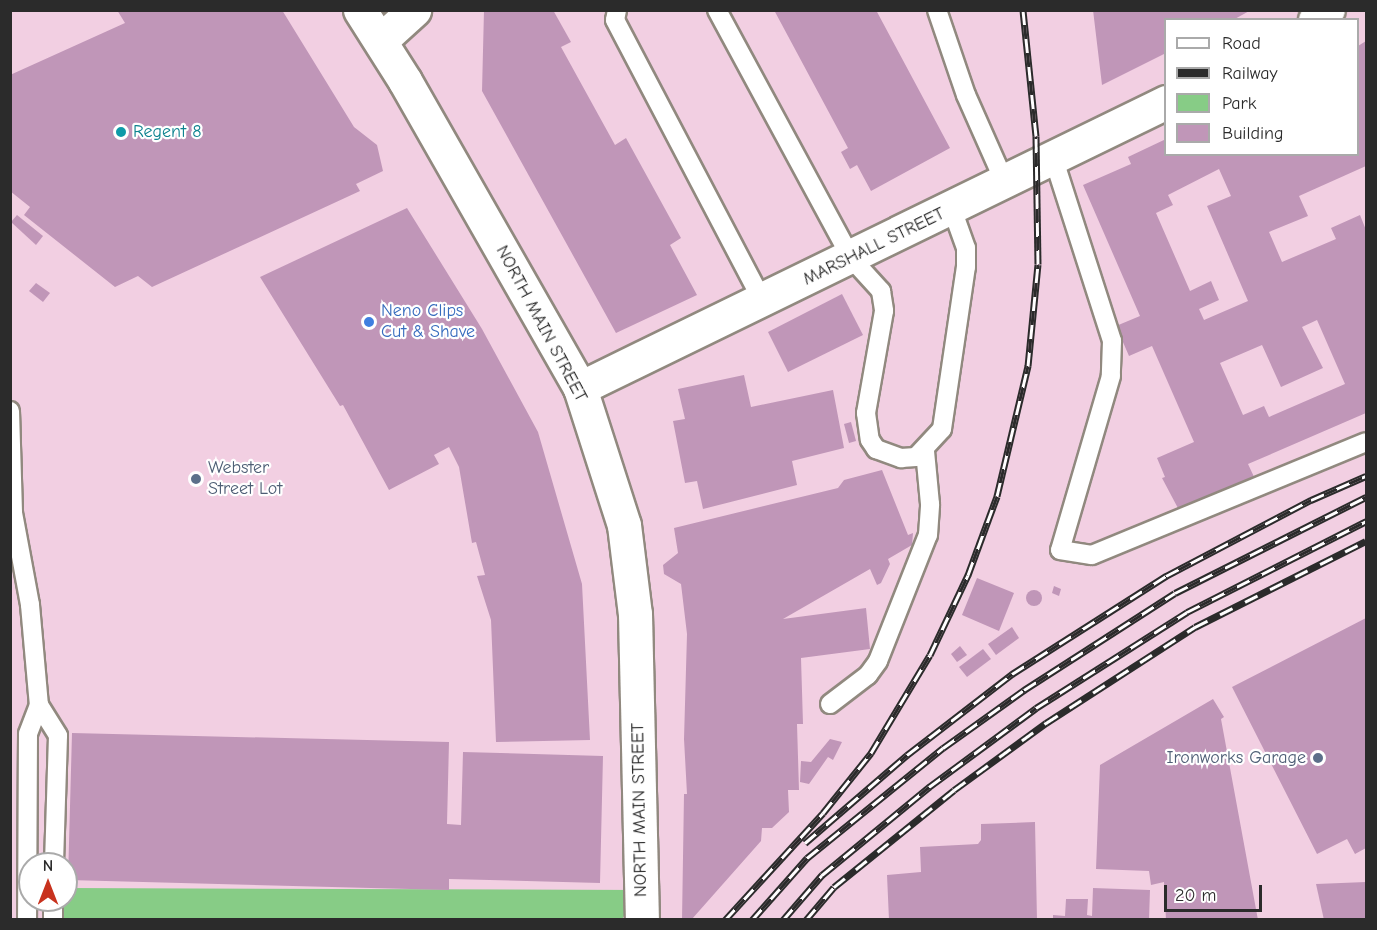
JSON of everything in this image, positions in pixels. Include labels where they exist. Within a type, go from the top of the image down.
[{"type":"main road","name":"NORTH MAIN STREET","points":[[360,10],[381,40],[580,388],[624,525],[635,614],[642,920]]},
{"type":"main road","points":[[381,40],[414,10]]},
{"type":"main road","name":"MARSHALL STREET","points":[[580,388],[1054,160],[1164,103]]},
{"type":"lane","points":[[618,10],[615,20],[762,300]]},
{"type":"lane","points":[[717,10],[851,258],[884,298],[866,413],[870,440],[876,449],[901,458],[916,457],[942,429],[966,267],[966,248],[952,209]]},
{"type":"lane","points":[[937,10],[966,94],[1005,183]]},
{"type":"lane","points":[[1054,160],[1112,341],[1111,376],[1060,550],[1092,555],[1366,442]]},
{"type":"lane","points":[[10,411],[13,513],[30,605],[39,705],[28,734],[27,920]]},
{"type":"lane","points":[[830,704],[868,675],[878,661],[928,535],[930,504],[924,451]]},
{"type":"lane","points":[[39,705],[58,736],[54,852]]},
{"type":"shaded area","points":[[11,11],[1366,11],[1366,919],[11,919]]},
{"type":"green space","points":[[78,888],[642,890],[622,919],[57,919],[57,912],[78,912]]},
{"type":"building","points":[[117,10],[282,10],[354,127],[377,145],[383,171],[356,184],[360,191],[152,287],[138,276],[115,287],[24,215],[30,207],[10,191],[10,75],[125,23]]},
{"type":"building","points":[[484,10],[553,10],[571,42],[561,47],[615,145],[626,138],[681,238],[670,245],[697,295],[616,333],[482,91]]},
{"type":"building","points":[[774,10],[876,10],[950,148],[871,191],[857,165],[850,169],[841,152],[848,148]]},
{"type":"building","points":[[1093,10],[1251,10],[1237,18],[1164,18],[1164,54],[1102,85]]},
{"type":"building","points":[[1366,41],[1366,166],[1299,196],[1308,216],[1269,232],[1282,262],[1336,239],[1331,228],[1360,215],[1366,230],[1366,413],[1248,464],[1255,479],[1180,512],[1162,478],[1165,477],[1157,458],[1194,442],[1152,346],[1129,356],[1116,326],[1140,316],[1083,185],[1131,164],[1128,157],[1164,140],[1164,156],[1359,156],[1359,45]],"holes":[[[1219,169],[1231,196],[1207,206],[1248,301],[1204,320],[1199,309],[1219,300],[1211,281],[1190,291],[1156,213],[1173,205],[1168,195]],[[1317,320],[1345,384],[1269,417],[1264,406],[1243,415],[1220,363],[1262,345],[1281,387],[1323,368],[1302,327]]]},
{"type":"building","points":[[407,208],[482,329],[538,432],[582,584],[590,740],[496,742],[491,620],[477,576],[485,575],[476,542],[472,543],[459,467],[449,447],[434,455],[439,464],[389,490],[343,405],[340,406],[260,277]]},
{"type":"building","points":[[17,215],[43,236],[36,245],[11,222]]},
{"type":"building","points":[[36,283],[50,293],[43,302],[29,291]]},
{"type":"building","points":[[842,294],[863,335],[788,372],[768,332]]},
{"type":"building","points":[[744,375],[751,407],[833,390],[844,448],[792,461],[797,485],[703,509],[697,481],[685,483],[673,421],[685,419],[678,389]]},
{"type":"building","points":[[851,422],[856,441],[849,443],[844,424]]},
{"type":"building","points":[[882,470],[908,535],[913,533],[912,545],[888,559],[890,564],[881,583],[877,585],[870,569],[783,619],[866,608],[870,649],[801,658],[803,724],[797,724],[799,790],[788,790],[789,812],[772,828],[762,828],[761,841],[692,919],[682,920],[684,794],[687,794],[684,739],[687,634],[681,584],[664,574],[663,565],[678,553],[674,528],[838,488],[844,480]]},
{"type":"building","points":[[977,578],[1014,593],[999,631],[962,615]]},
{"type":"building","points":[[1054,586],[1061,589],[1059,596],[1052,593]]},
{"type":"building","points":[[1034,590],[1040,592],[1042,598],[1040,604],[1034,606],[1028,604],[1026,598],[1028,592]]},
{"type":"building","name":"Ironworks Garage","points":[[1366,618],[1366,848],[1355,854],[1347,839],[1317,854],[1232,687]]},
{"type":"building","points":[[1012,627],[1019,638],[996,655],[988,644]]},
{"type":"building","points":[[960,646],[967,655],[957,662],[951,654]]},
{"type":"building","points":[[983,649],[991,659],[967,677],[959,667]]},
{"type":"building","points":[[1213,699],[1224,717],[1221,719],[1258,920],[1166,920],[1164,882],[1151,885],[1149,871],[1096,869],[1100,765]]},
{"type":"building","points":[[72,733],[449,742],[447,824],[461,825],[463,752],[603,756],[600,883],[449,879],[449,890],[78,880],[78,852],[69,852]]},
{"type":"building","points":[[830,739],[842,742],[833,760],[828,757],[809,784],[800,782],[801,761],[811,762]]},
{"type":"building","points":[[1035,822],[1037,920],[889,920],[887,875],[921,872],[920,847],[978,844],[981,840],[981,824]]},
{"type":"building","points":[[1366,882],[1366,920],[1324,920],[1316,884]]},
{"type":"building","points":[[1093,888],[1150,890],[1149,920],[1053,920],[1053,915],[1065,916],[1066,899],[1088,899],[1087,915],[1092,916]]},
{"type":"railway","points":[[725,920],[823,813],[871,753],[930,655],[968,575],[997,496],[1028,366],[1038,264],[1036,136],[1023,10]]},
{"type":"railway","points":[[805,843],[907,755],[1012,674],[1166,576],[1311,500],[1366,476]]},
{"type":"railway","points":[[752,920],[807,858],[943,748],[1024,690],[1175,593],[1366,497]]},
{"type":"railway","points":[[783,920],[822,875],[929,787],[1036,708],[1187,612],[1366,521]]},
{"type":"railway","points":[[806,920],[834,887],[954,790],[1046,723],[1195,627],[1366,541]]},
{"type":"place","name":"Regent 8","points":[[121,132]]},
{"type":"place","name":"Neno Clips Cut & Shave","points":[[369,322]]},
{"type":"place","name":"Webster Street Lot","points":[[196,479]]},
{"type":"place","name":"Ironworks Garage","points":[[1318,758]]}]
